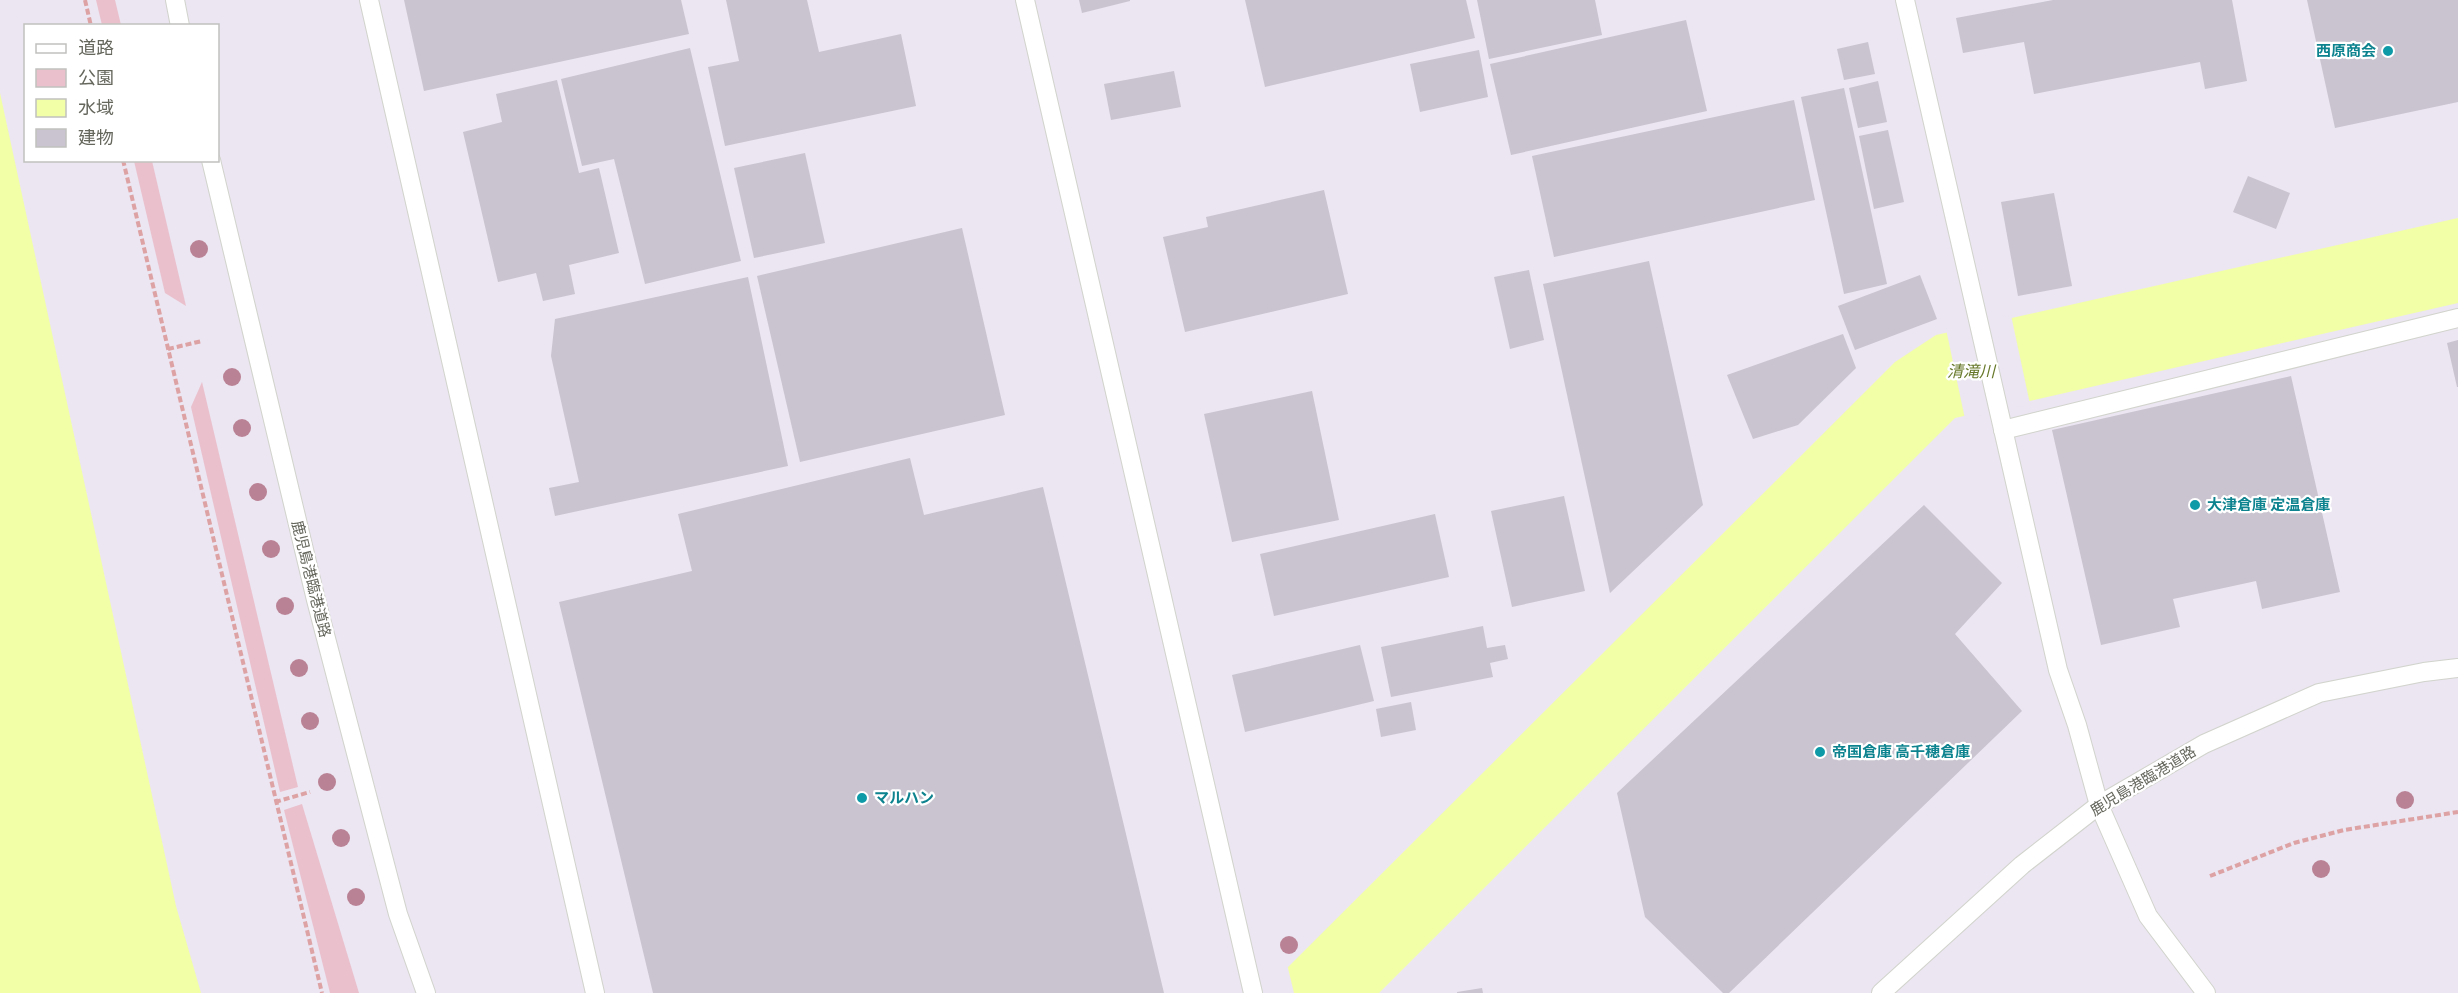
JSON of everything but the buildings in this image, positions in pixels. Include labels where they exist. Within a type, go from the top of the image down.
[{"type":"street","points":[[175,0],[180,24]]},
{"type":"street","points":[[369,0],[596,993]]},
{"type":"street","points":[[1025,0],[1251,985]]},
{"type":"street","points":[[1905,0],[2058,670],[2077,725],[2099,805],[2148,916],[2206,993]]},
{"type":"street","name":"鹿児島港臨港道路","points":[[211,162],[316,600],[398,914],[426,993]]},
{"type":"street","points":[[2003,429],[2458,318]]},
{"type":"street","name":"鹿児島港臨港道路","points":[[1881,993],[2022,865],[2099,805],[2204,744],[2319,693],[2424,672],[2458,668]]},
{"type":"path","points":[[86,0],[92,24]]},
{"type":"path","points":[[123,162],[321,993]]},
{"type":"path","points":[[167,350],[202,341]]},
{"type":"path","points":[[275,802],[310,792]]},
{"type":"path","points":[[2210,876],[2304,840],[2344,830],[2458,812]]},
{"type":"green space","points":[[96,0],[115,0],[121,24],[102,24]]},
{"type":"green space","points":[[134,162],[152,162],[186,306],[165,293]]},
{"type":"green space","points":[[202,382],[298,787],[280,792],[191,407]]},
{"type":"green space","points":[[302,804],[359,993],[330,993],[284,810]]},
{"type":"water","points":[[0,93],[176,906],[201,993],[0,993]]},
{"type":"water","name":"清滝川","points":[[2458,218],[2458,303],[1955,418],[1379,993],[1262,993],[1895,362],[1936,335]]},
{"type":"pier","points":[[2011,315],[2030,404],[1965,419],[1946,329]]},
{"type":"pier","points":[[1287,964],[1294,993],[1259,993],[1260,991]]},
{"type":"place","name":"西原商会","points":[[2388,51]]},
{"type":"place","name":"大津倉庫 定温倉庫","points":[[2195,505]]},
{"type":"place","name":"帝国倉庫 高千穂倉庫","points":[[1820,752]]},
{"type":"place","name":"マルハン","points":[[862,798]]}]
